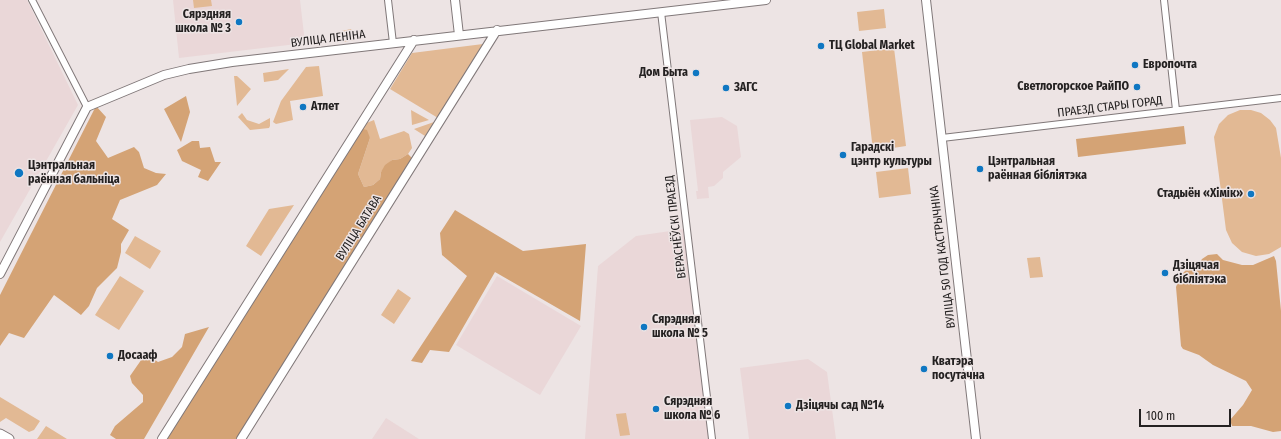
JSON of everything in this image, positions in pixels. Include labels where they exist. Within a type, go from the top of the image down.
[{"type":"main road","points":[[0,434],[9,439]]},
{"type":"street","points":[[0,274],[87,107],[32,0]]},
{"type":"street","points":[[388,0],[393,43]]},
{"type":"street","points":[[455,0],[459,35]]},
{"type":"street","name":"ВУЛІЦА ЛЕНІНА","points":[[87,107],[164,75],[189,69],[497,30],[766,0]]},
{"type":"street","name":"ВУЛІЦА 50 ГОД КАСТРЫЧНІКА","points":[[926,0],[976,439]]},
{"type":"street","points":[[1164,0],[1176,110]]},
{"type":"street","name":"ВЕРАСНЁЎСКІ ПРАЕЗД","points":[[661,12],[712,439]]},
{"type":"street","name":"ВУЛІЦА БАТАВА","points":[[241,439],[497,30]]},
{"type":"street","points":[[162,439],[414,40]]},
{"type":"street","name":"ПРАЕЗД СТАРЫ ГОРАД","points":[[942,138],[1281,98]]},
{"type":"shaded area","name":"Цэнтральная раённая бальніца","points":[[0,0],[27,0],[78,105],[0,242]]},
{"type":"shaded area","name":"Сярэдняя школа № 3","points":[[173,0],[300,0],[305,43],[179,58]]},
{"type":"shaded area","points":[[193,0],[211,0],[212,6],[194,8]]},
{"type":"shaded area","points":[[884,9],[886,28],[859,31],[857,12]]},
{"type":"shaded area","points":[[351,29],[355,40],[343,42],[342,31]]},
{"type":"shaded area","points":[[483,44],[438,118],[390,89],[412,53]]},
{"type":"shaded area","points":[[894,48],[906,146],[873,151],[862,52]]},
{"type":"shaded area","points":[[319,66],[323,96],[290,101],[293,120],[276,124],[273,122],[281,101],[306,67]]},
{"type":"shaded area","points":[[289,69],[278,80],[264,82],[263,73]]},
{"type":"shaded area","points":[[234,76],[237,76],[251,89],[237,106]]},
{"type":"shaded area","points":[[186,96],[190,112],[181,142],[164,109]]},
{"type":"shaded area","points":[[96,106],[106,117],[96,141],[108,158],[134,147],[139,152],[144,168],[156,173],[166,174],[157,185],[120,200],[112,219],[129,230],[121,244],[121,252],[117,268],[97,288],[89,306],[81,315],[54,295],[24,338],[9,333],[0,346],[0,295]]},
{"type":"shaded area","points":[[411,110],[429,120],[412,125]]},
{"type":"shaded area","name":"Стадыён «Хімік»","points":[[1240,110],[1251,110],[1261,113],[1270,120],[1276,128],[1281,158],[1281,247],[1269,254],[1256,256],[1242,252],[1232,243],[1226,230],[1214,137],[1219,124],[1228,115]]},
{"type":"shaded area","points":[[242,113],[247,120],[259,124],[270,118],[269,128],[250,130],[238,117]]},
{"type":"shaded area","points":[[722,117],[737,126],[741,157],[723,172],[723,178],[714,186],[708,187],[709,198],[697,199],[696,191],[698,191],[690,120]]},
{"type":"shaded area","points":[[374,120],[380,139],[404,131],[409,134],[412,148],[408,154],[400,159],[392,160],[381,172],[380,179],[373,185],[364,187],[358,174],[370,138],[359,130],[364,124]]},
{"type":"shaded area","points":[[434,122],[425,136],[414,129]]},
{"type":"shaded area","points":[[1184,126],[1186,144],[1078,157],[1076,139]]},
{"type":"shaded area","points":[[359,130],[367,130],[370,138],[358,174],[364,187],[373,185],[380,179],[381,172],[385,165],[392,160],[400,159],[408,154],[413,159],[236,439],[165,439]]},
{"type":"shaded area","points":[[192,141],[199,141],[200,148],[210,147],[215,162],[221,162],[208,181],[198,177],[201,170],[182,161],[177,150]]},
{"type":"shaded area","points":[[908,168],[911,194],[879,198],[876,172]]},
{"type":"shaded area","points":[[294,205],[261,256],[246,246],[269,209]]},
{"type":"shaded area","points":[[455,210],[523,251],[586,244],[580,321],[495,272],[449,352],[430,350],[422,363],[411,361],[467,276],[442,255],[440,233]]},
{"type":"shaded area","name":"Сярэдняя школа № 5","points":[[684,229],[709,439],[585,439],[598,266],[636,236]]},
{"type":"shaded area","points":[[135,236],[161,251],[150,269],[125,253]]},
{"type":"shaded area","points":[[1217,254],[1223,260],[1242,265],[1253,265],[1274,256],[1276,261],[1281,311],[1281,431],[1273,432],[1251,426],[1232,426],[1230,420],[1243,405],[1252,390],[1246,381],[1213,365],[1199,355],[1183,349],[1181,346],[1176,287],[1180,276],[1186,270],[1196,268],[1202,259],[1208,255]]},
{"type":"shaded area","points":[[1040,257],[1043,277],[1030,278],[1027,258]]},
{"type":"shaded area","points":[[120,276],[144,291],[119,330],[95,315]]},
{"type":"shaded area","points":[[497,276],[581,326],[540,395],[456,345]]},
{"type":"shaded area","points":[[398,289],[411,298],[394,324],[381,315]]},
{"type":"shaded area","points":[[209,327],[144,439],[116,439],[110,435],[115,426],[143,402],[143,395],[132,383],[130,376],[146,353],[158,362],[172,357],[182,347],[185,334]]},
{"type":"shaded area","name":"Дзіцячы сад №14","points":[[808,359],[827,372],[836,439],[749,439],[740,368]]},
{"type":"shaded area","points":[[0,397],[40,421],[34,430],[29,432],[6,418],[0,422]]},
{"type":"shaded area","points":[[626,413],[630,435],[620,436],[616,414]]},
{"type":"shaded area","points":[[386,418],[419,439],[372,439]]},
{"type":"shaded area","points":[[46,426],[67,439],[37,439]]},
{"type":"place","name":"Сярэдняя школа № 3","points":[[239,22]]},
{"type":"place","name":"ТЦ Global Market","points":[[821,46]]},
{"type":"place","name":"Европочта","points":[[1135,65]]},
{"type":"place","name":"Дом Быта","points":[[696,73]]},
{"type":"place","name":"Светлогорское РайПО","points":[[1137,87]]},
{"type":"place","name":"ЗАГС","points":[[726,88]]},
{"type":"place","name":"Атлет","points":[[303,107]]},
{"type":"place","name":"Гарадскі цэнтр культуры","points":[[843,155]]},
{"type":"place","name":"Цэнтральная раённая бібліятэка","points":[[980,169]]},
{"type":"place","name":"Цэнтральная раённая бальніца","points":[[19,173]]},
{"type":"place","name":"Стадыён «Хімік»","points":[[1251,194]]},
{"type":"place","name":"Дзіцячая бібліятэка","points":[[1165,273]]},
{"type":"place","name":"Сярэдняя школа № 5","points":[[644,327]]},
{"type":"place","name":"Досааф","points":[[110,356]]},
{"type":"place","name":"Кватэра посутачна","points":[[924,369]]},
{"type":"place","name":"Дзіцячы сад №14","points":[[788,406]]},
{"type":"place","name":"Сярэдняя школа № 6","points":[[656,409]]}]
